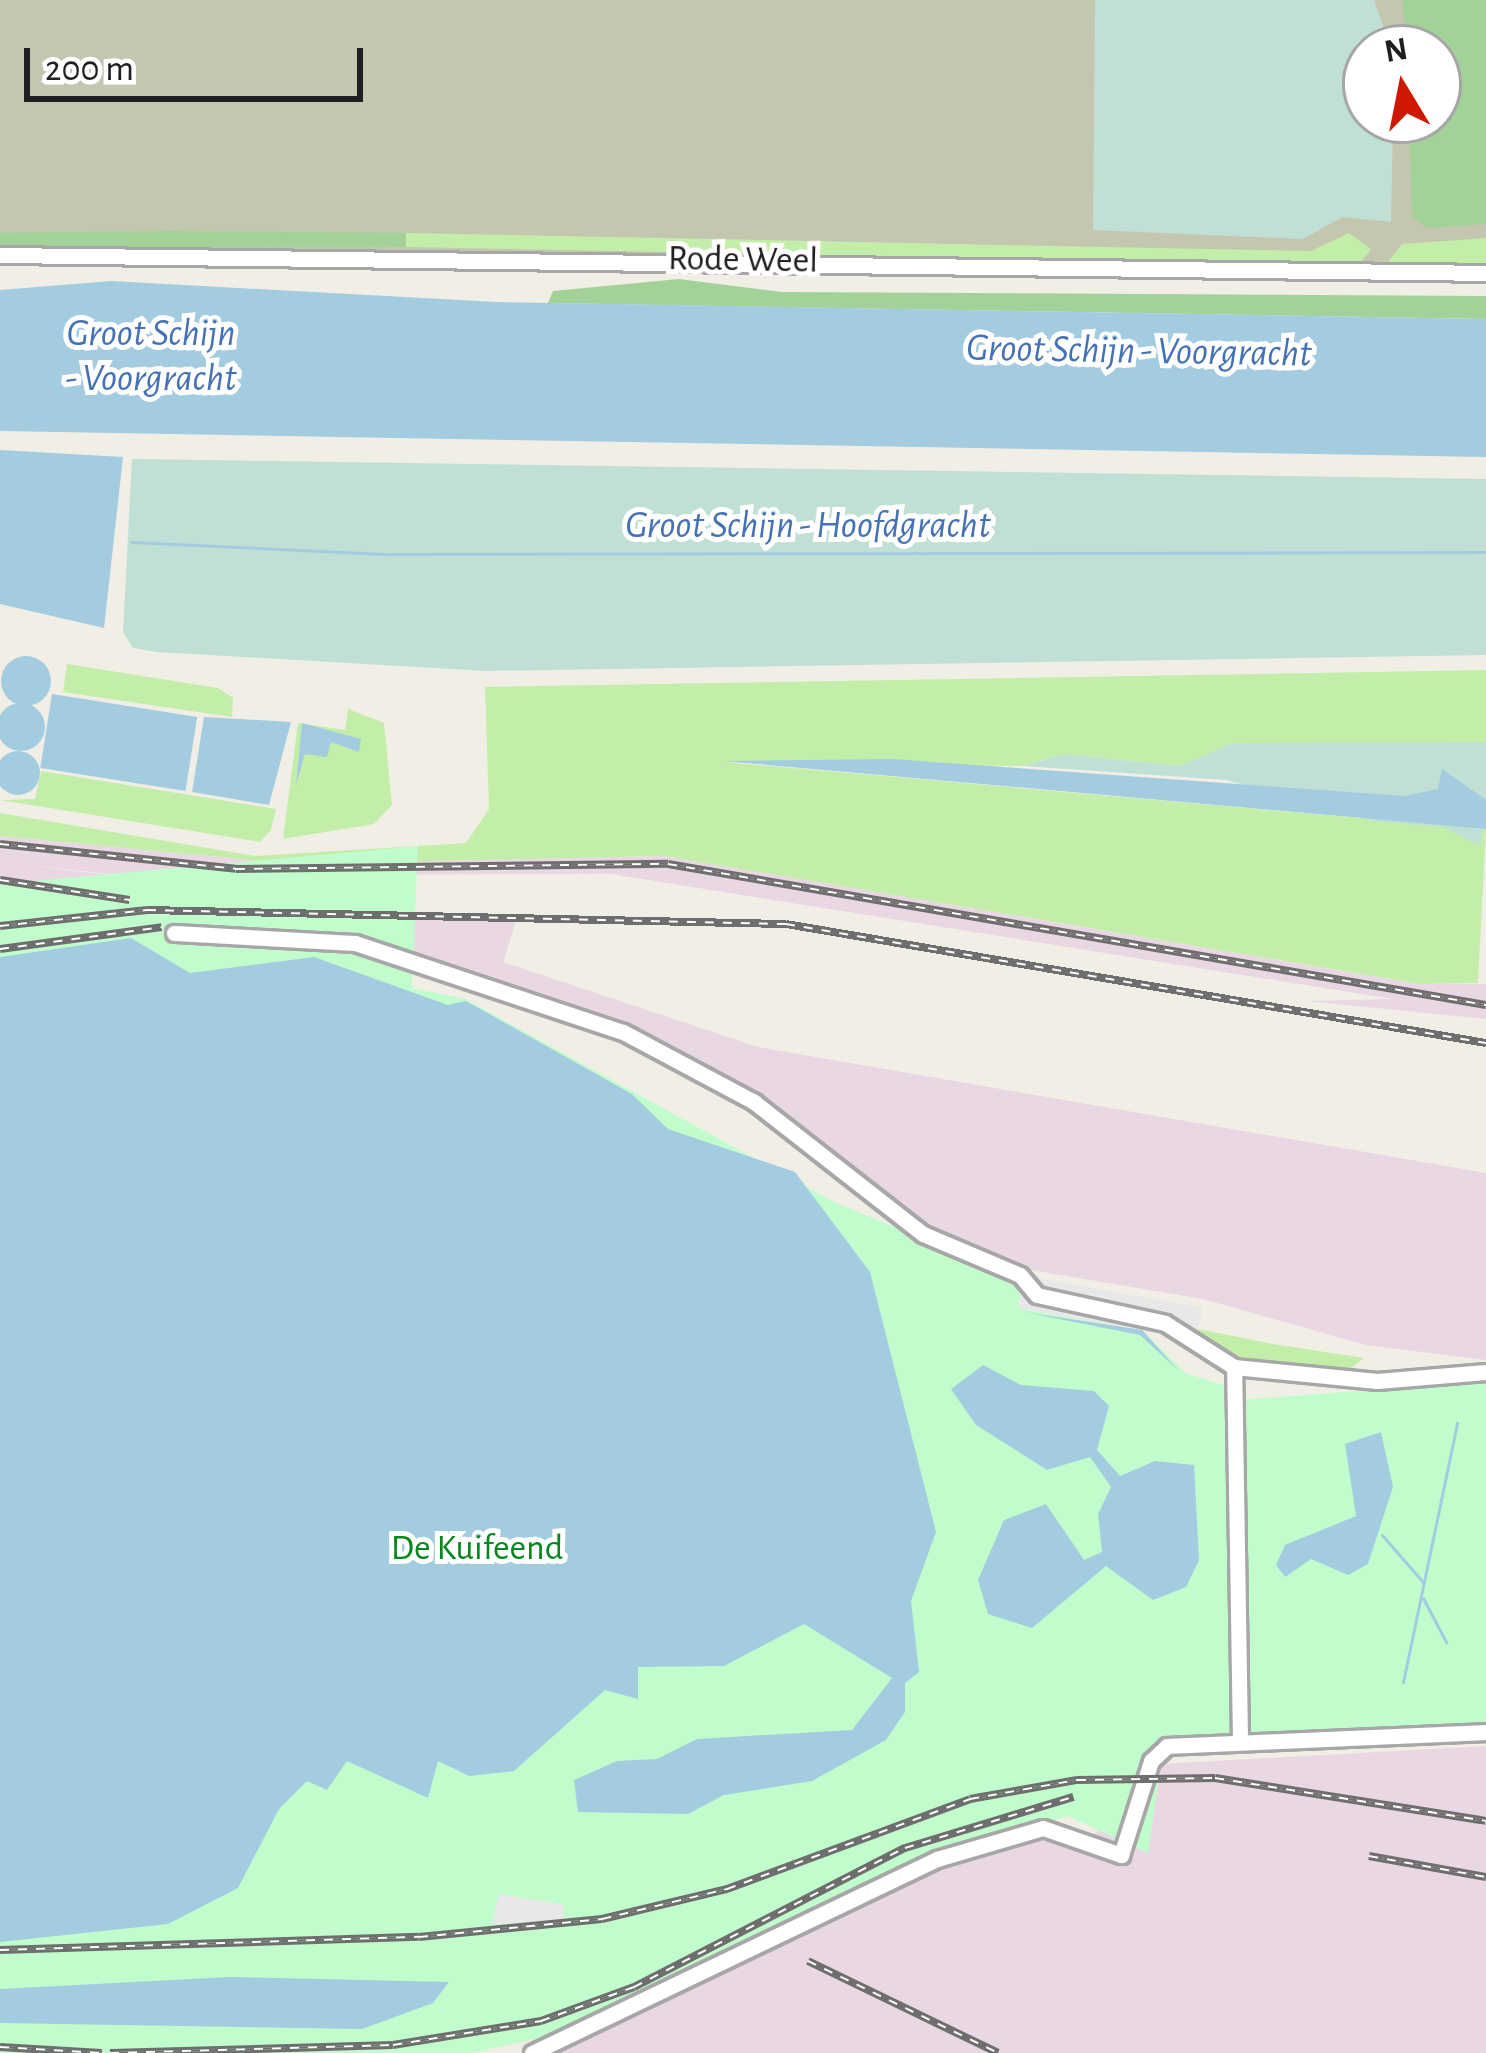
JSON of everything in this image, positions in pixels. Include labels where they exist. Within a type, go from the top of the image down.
[{"type":"street","name":"Rode Weel","points":[[0,255],[1486,273]]},
{"type":"street","points":[[174,933],[354,943],[623,1032],[754,1102],[923,1234],[1020,1275],[1037,1295],[1165,1322],[1234,1367],[1377,1381],[1486,1372]]},
{"type":"street","points":[[1234,1367],[1240,1740]]},
{"type":"street","points":[[532,2053],[938,1859],[1043,1828],[1120,1856],[1151,1761],[1167,1746],[1486,1732]]},
{"type":"shaded area","points":[[0,0],[1486,0],[1486,265],[0,248]]},
{"type":"shaded area","points":[[1095,0],[1374,0],[1382,24],[1342,24],[1342,144],[1393,144],[1391,222],[1342,217],[1303,239],[1093,230]]},
{"type":"shaded area","name":"Groot Schijn - Hoofdgracht","points":[[132,459],[1486,479],[1486,655],[486,671],[157,652],[133,648],[123,632]]},
{"type":"shaded area","points":[[1486,742],[1486,800],[1451,798],[1486,809],[1480,846],[1444,827],[1373,821],[1226,780],[1024,766],[1063,754],[1180,766],[1233,743]]},
{"type":"shaded area","points":[[0,836],[293,864],[664,856],[1419,984],[1486,984],[1486,1019],[1307,1001],[1393,999],[611,874],[116,875],[4,862],[410,913],[517,918],[503,962],[758,1047],[1486,1173],[1486,1360],[1366,1345],[1203,1299],[1025,1269],[934,1236],[744,1089],[600,1018],[377,946],[0,886]]},
{"type":"shaded area","points":[[1024,1276],[1202,1307],[1197,1340],[1018,1308]]},
{"type":"shaded area","points":[[1486,1746],[1486,2053],[559,2053],[555,2035],[946,1851],[1053,1819],[1093,1836],[1161,1764]]},
{"type":"shaded area","points":[[499,1894],[563,1904],[564,1919],[492,1925]]},
{"type":"green space","points":[[1402,0],[1486,0],[1486,224],[1428,228],[1412,217],[1410,144],[1462,144],[1462,24],[1404,24]]},
{"type":"green space","points":[[0,233],[406,233],[406,247],[0,248]]},
{"type":"green space","points":[[406,233],[1311,251],[1349,233],[1371,249],[1361,262],[1092,260],[406,247]]},
{"type":"green space","points":[[1486,238],[1486,265],[1387,263],[1402,244]]},
{"type":"green space","points":[[679,279],[782,292],[1486,296],[1486,319],[548,303],[553,291]]},
{"type":"green space","points":[[67,664],[218,688],[233,698],[232,717],[63,692]]},
{"type":"green space","points":[[1486,670],[1486,742],[1454,747],[1233,743],[1180,766],[1063,754],[1024,766],[724,762],[1486,829],[1478,983],[1420,984],[664,856],[293,864],[0,836],[0,813],[255,856],[466,843],[489,809],[485,687]]},
{"type":"green space","points":[[348,709],[384,723],[392,805],[374,824],[283,839],[298,723],[345,730]]},
{"type":"green space","points":[[41,771],[276,809],[271,830],[260,842],[0,800],[35,799]]},
{"type":"green space","name":"De Kuifeend","points":[[418,846],[412,988],[465,999],[836,1203],[1004,1272],[1023,1283],[1018,1308],[1142,1330],[1185,1373],[1240,1390],[1241,1400],[1486,1381],[1486,1725],[1165,1738],[1148,1853],[1068,1816],[946,1851],[555,2035],[471,2053],[0,2053],[0,884]]},
{"type":"green space","points":[[1198,1329],[1364,1358],[1343,1375],[1240,1357],[1196,1338]]},
{"type":"water","name":"Groot Schijn - Voorgracht","points":[[111,281],[497,302],[1486,319],[1486,457],[0,431],[0,290]]},
{"type":"water","points":[[0,450],[123,457],[104,628],[0,604]]},
{"type":"water","points":[[26,656],[44,663],[51,681],[44,699],[26,706],[8,699],[1,681],[8,663]]},
{"type":"water","points":[[52,694],[197,717],[185,791],[40,768]]},
{"type":"water","points":[[21,703],[38,710],[45,727],[38,744],[21,751],[4,744],[-3,727],[4,710]]},
{"type":"water","points":[[204,717],[291,722],[269,805],[192,792]]},
{"type":"water","points":[[302,723],[361,739],[359,752],[331,742],[327,757],[305,754],[296,785]]},
{"type":"water","points":[[18,751],[34,757],[40,773],[34,789],[18,795],[2,789],[-4,773],[2,757]]},
{"type":"water","points":[[892,759],[1404,796],[1438,789],[1442,769],[1486,800],[1486,829],[724,761]]},
{"type":"water","points":[[131,938],[190,973],[314,957],[448,1005],[466,1001],[632,1094],[668,1129],[795,1172],[870,1272],[936,1532],[911,1601],[919,1672],[905,1683],[905,1712],[886,1740],[812,1781],[724,1795],[688,1814],[578,1812],[574,1780],[617,1761],[657,1759],[697,1739],[852,1730],[892,1678],[804,1624],[724,1666],[638,1667],[638,1699],[605,1690],[514,1771],[469,1776],[438,1761],[428,1798],[347,1761],[327,1790],[307,1781],[279,1809],[238,1888],[168,1924],[0,1942],[0,957]]},
{"type":"water","points":[[1024,1312],[1142,1330],[1179,1371],[1140,1335]]},
{"type":"water","points":[[983,1365],[1021,1385],[1094,1391],[1109,1406],[1097,1450],[1120,1476],[1155,1461],[1194,1465],[1199,1560],[1186,1587],[1153,1600],[1106,1566],[1032,1628],[988,1614],[978,1580],[1004,1520],[1046,1504],[1084,1560],[1102,1552],[1098,1514],[1111,1487],[1090,1457],[1047,1470],[976,1425],[951,1389]]},
{"type":"water","points":[[1381,1432],[1393,1487],[1368,1564],[1348,1575],[1311,1559],[1285,1577],[1276,1565],[1285,1545],[1356,1516],[1345,1444]]},
{"type":"water","points":[[229,1977],[449,1982],[433,2003],[362,2029],[0,2023],[0,1989]]},
{"type":"waterway","name":"Groot Schijn - Hoofdgracht","points":[[131,542],[389,554],[1486,552]]},
{"type":"waterway","points":[[1403,1682],[1457,1423]]},
{"type":"waterway","points":[[1382,1535],[1423,1582]]},
{"type":"waterway","points":[[1423,1598],[1446,1642]]},
{"type":"railway","points":[[0,844],[236,869],[668,864],[1486,1005]]},
{"type":"railway","points":[[0,880],[129,900]]},
{"type":"railway","points":[[0,926],[147,910],[786,924],[1486,1043]]},
{"type":"railway","points":[[0,949],[162,927]]},
{"type":"railway","points":[[0,1950],[419,1937],[602,1919],[727,1889],[970,1799],[1077,1780],[1215,1778],[1486,1821]]},
{"type":"railway","points":[[110,2053],[393,2045],[541,2021],[634,1987],[905,1848],[1073,1797]]},
{"type":"railway","points":[[1369,1856],[1486,1877]]},
{"type":"railway","points":[[808,1961],[998,2053]]},
{"type":"railway","points":[[0,2047],[102,2053]]}]
